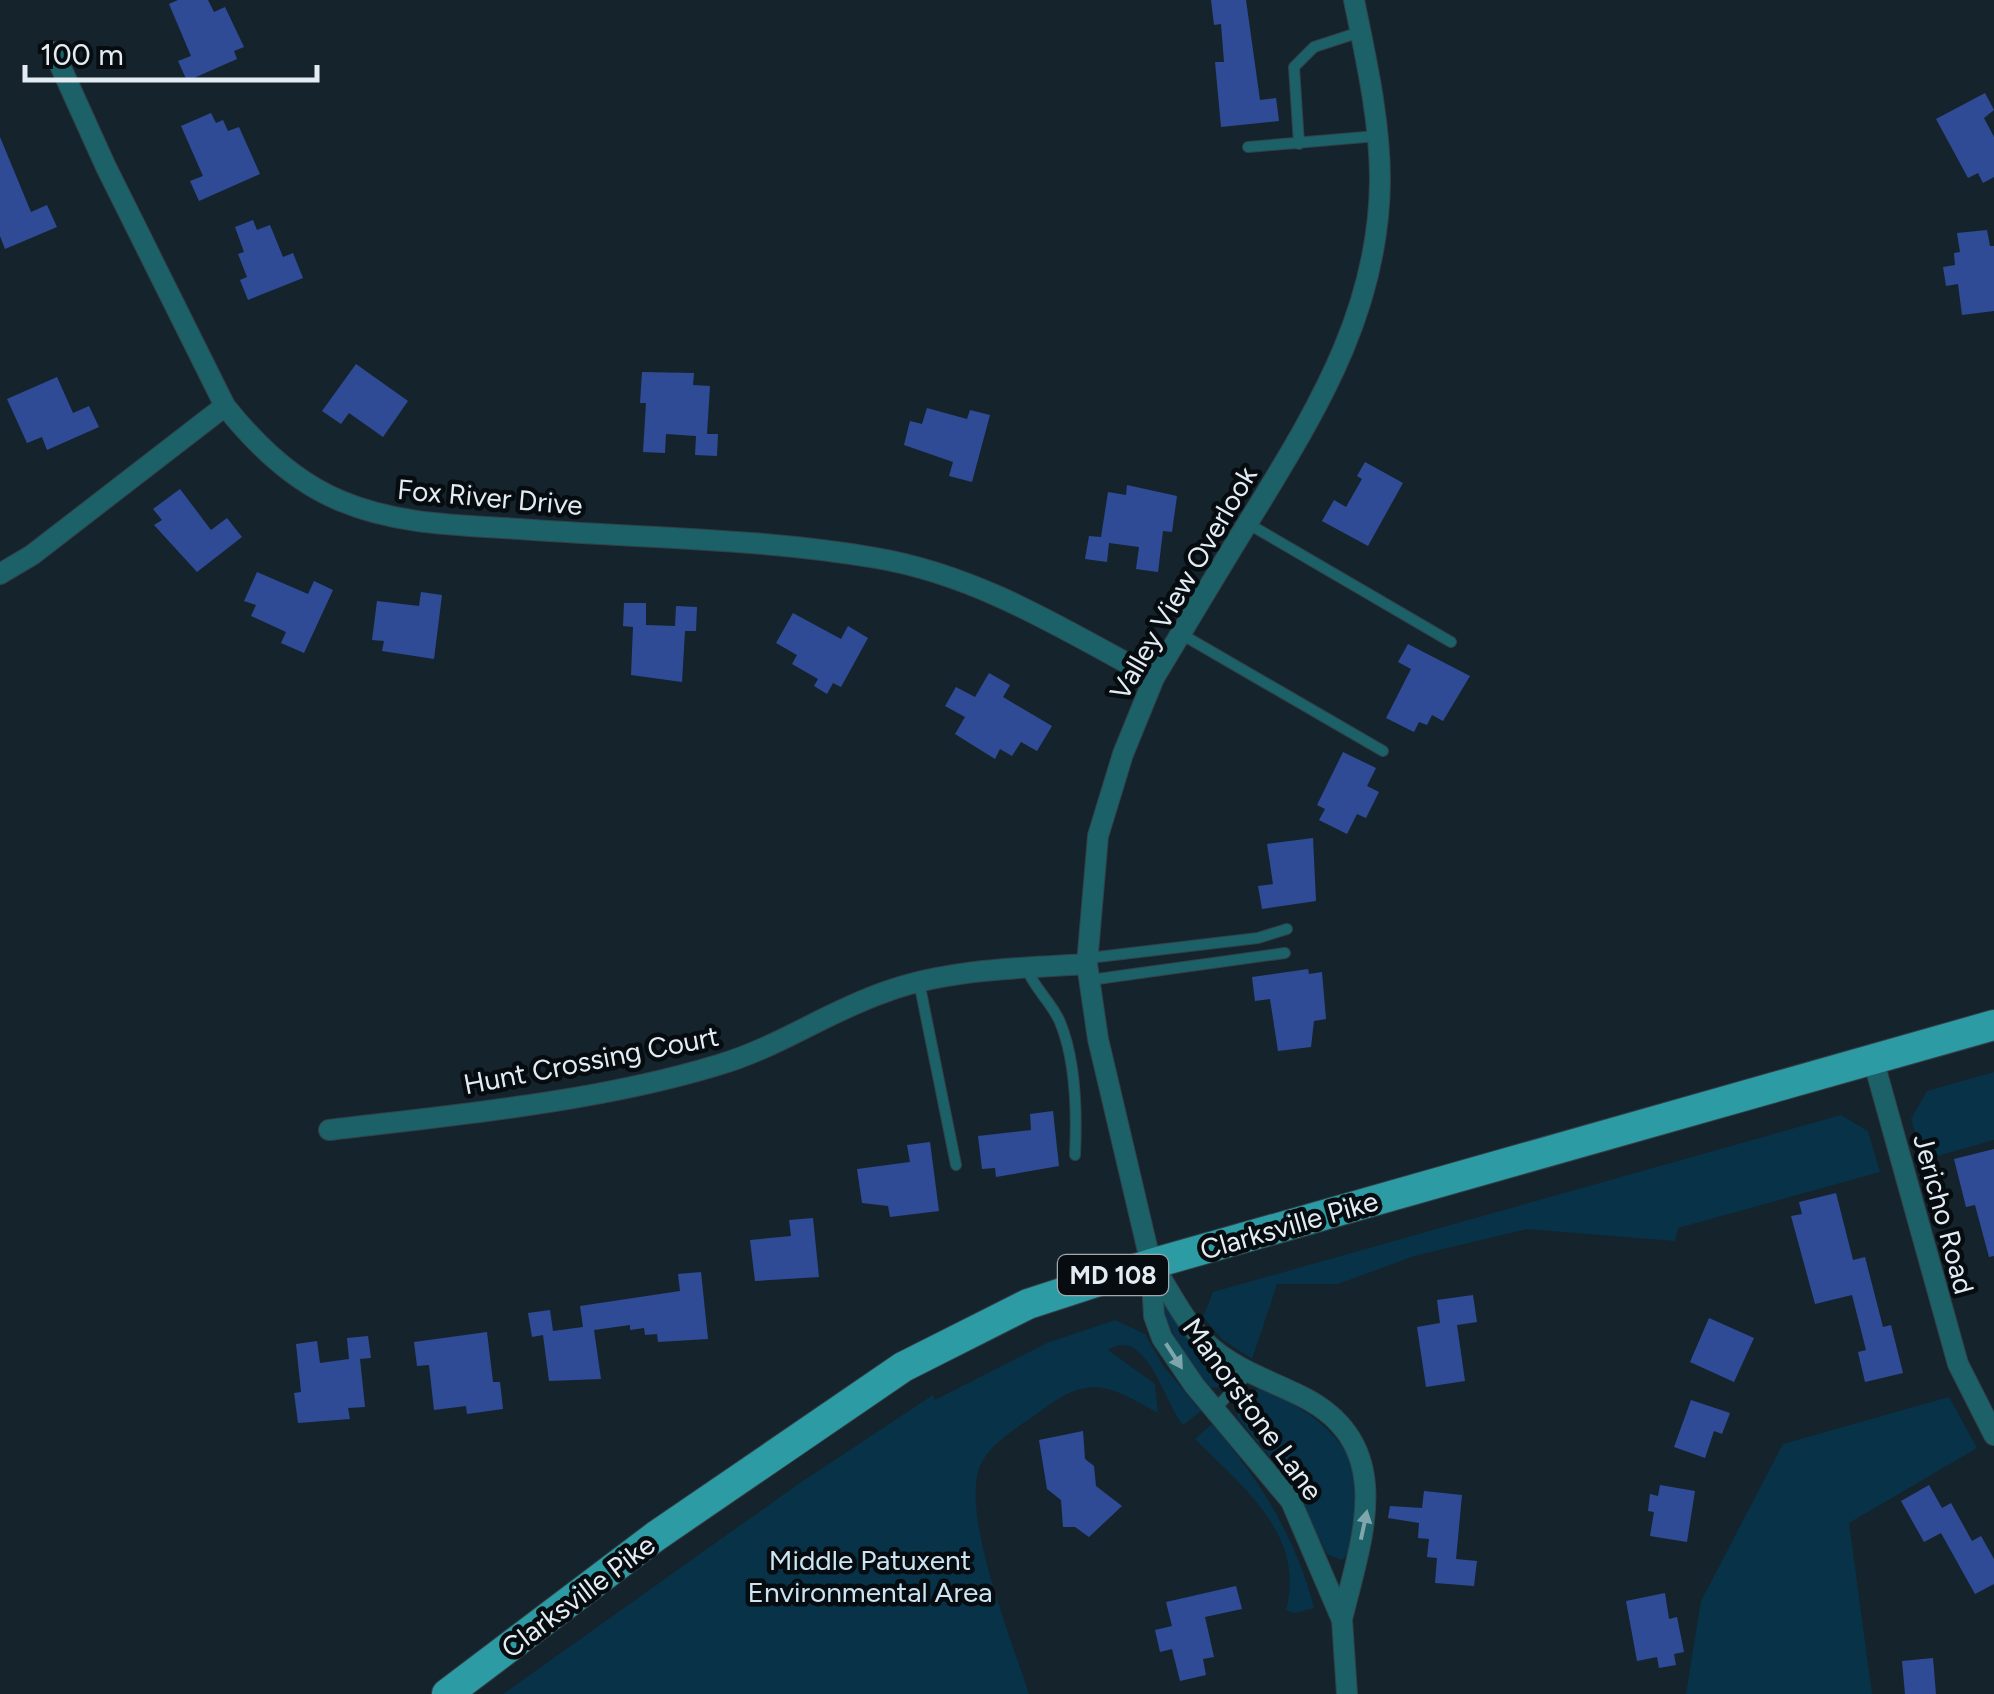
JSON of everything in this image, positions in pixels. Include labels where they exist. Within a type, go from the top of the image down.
[{"type":"main road","name":"Clarksville Pike","points":[[448,1694],[656,1536],[904,1367],[1028,1304],[1152,1264],[1994,1025]]},
{"type":"street","name":"Valley View Overlook","points":[[1152,1264],[1098,1039],[1088,968],[1098,836],[1122,754],[1154,678],[1316,410],[1356,325],[1376,235],[1377,136],[1354,0]]},
{"type":"street","name":"Fox River Drive","points":[[54,52],[106,167],[225,406],[248,434],[305,482],[373,513],[414,522],[825,550],[907,564],[976,585],[1154,678]]},
{"type":"street","points":[[0,574],[32,556],[225,406]]},
{"type":"street","name":"Hunt Crossing Court","points":[[329,1130],[483,1112],[679,1076],[749,1055],[853,1004],[919,982],[1027,968],[1088,968]]},
{"type":"street","name":"Jericho Road","points":[[1873,1059],[1958,1364],[1994,1435]]},
{"type":"street","name":"Manorstone Lane","points":[[1152,1264],[1204,1341],[1248,1374],[1327,1412],[1356,1449],[1365,1470],[1367,1514],[1342,1620],[1347,1694]]},
{"type":"street","name":"Manorstone Lane","points":[[1152,1264],[1154,1316],[1162,1338],[1194,1385],[1291,1501],[1342,1620]]},
{"type":"lane","points":[[1300,144],[1294,67],[1314,47],[1360,32]]},
{"type":"lane","points":[[1248,147],[1377,136]]},
{"type":"lane","points":[[1248,524],[1452,642]]},
{"type":"lane","points":[[1180,634],[1383,751]]},
{"type":"lane","points":[[1088,968],[1258,938],[1287,929]]},
{"type":"lane","points":[[1088,968],[1285,953]]},
{"type":"lane","points":[[1027,968],[1059,1020],[1065,1041],[1077,1122],[1075,1155]]},
{"type":"lane","points":[[919,982],[956,1165]]},
{"type":"lane","points":[[1216,1408],[1248,1374]]},
{"type":"green space","points":[[1994,1072],[1994,1140],[1923,1160],[1911,1119],[1927,1091]]},
{"type":"green space","points":[[1841,1115],[1868,1131],[1880,1172],[1678,1228],[1675,1241],[1527,1229],[1414,1256],[1338,1284],[1277,1284],[1252,1359],[1222,1339],[1203,1317],[1213,1292]]},
{"type":"green space","points":[[1168,1304],[1188,1337],[1225,1372],[1227,1383],[1222,1388],[1210,1387],[1183,1354],[1160,1307]]},
{"type":"green space","name":"Middle Patuxent Environmental Area","points":[[1115,1320],[1145,1334],[1164,1367],[1201,1411],[1183,1425],[1143,1357],[1133,1348],[1121,1345],[1108,1350],[1155,1384],[1158,1413],[1113,1390],[1074,1391],[1007,1435],[984,1458],[976,1487],[982,1546],[1029,1694],[503,1694],[797,1485],[933,1395],[935,1400],[1047,1343]]},
{"type":"green space","points":[[1259,1388],[1319,1422],[1348,1456],[1359,1498],[1352,1543],[1342,1560],[1327,1554],[1287,1478],[1237,1417],[1239,1403]]},
{"type":"green space","points":[[1949,1397],[1977,1448],[1849,1523],[1872,1694],[1686,1694],[1701,1601],[1783,1444]]},
{"type":"green space","points":[[1212,1424],[1274,1510],[1297,1557],[1314,1608],[1295,1613],[1286,1610],[1290,1583],[1287,1558],[1278,1535],[1250,1494],[1195,1439]]},
{"type":"building","points":[[178,0],[208,0],[214,12],[225,7],[244,47],[234,51],[237,59],[187,81],[178,61],[191,56],[169,4]]},
{"type":"building","points":[[1211,0],[1246,0],[1260,100],[1276,98],[1279,121],[1221,127],[1215,62],[1224,62],[1221,24],[1214,25]]},
{"type":"building","points":[[1985,93],[1994,110],[1984,118],[1994,137],[1994,177],[1983,183],[1978,173],[1968,178],[1936,119]]},
{"type":"building","points":[[211,113],[216,123],[223,120],[228,131],[239,127],[260,174],[199,201],[190,181],[203,176],[181,126]]},
{"type":"building","points":[[0,137],[31,212],[47,205],[57,227],[5,249],[0,236]]},
{"type":"building","points":[[253,220],[257,230],[270,225],[283,257],[293,253],[303,278],[248,300],[240,280],[247,277],[238,254],[244,252],[235,227]]},
{"type":"building","points":[[1987,230],[1990,246],[1994,246],[1994,311],[1962,315],[1958,284],[1946,286],[1943,267],[1955,265],[1954,253],[1960,252],[1957,233]]},
{"type":"building","points":[[356,364],[408,401],[383,437],[349,413],[341,424],[322,411]]},
{"type":"building","points":[[642,372],[694,373],[693,385],[710,386],[707,434],[718,434],[717,456],[695,455],[696,436],[666,434],[665,453],[643,452],[646,403],[640,403]]},
{"type":"building","points":[[57,377],[73,413],[89,406],[99,427],[47,450],[42,437],[27,443],[7,399]]},
{"type":"building","points":[[927,408],[967,419],[970,410],[990,415],[972,482],[949,476],[953,462],[904,445],[910,421],[922,424]]},
{"type":"building","points":[[1365,462],[1403,483],[1368,546],[1322,521],[1334,500],[1346,507],[1362,479],[1357,476]]},
{"type":"building","points":[[1127,485],[1177,496],[1172,532],[1163,531],[1158,572],[1136,569],[1139,547],[1109,543],[1107,562],[1085,559],[1089,536],[1101,537],[1108,492],[1126,495]]},
{"type":"building","points":[[180,489],[211,530],[227,518],[242,537],[197,572],[154,525],[162,520],[153,509]]},
{"type":"building","points":[[257,572],[308,594],[314,581],[333,590],[304,653],[281,643],[286,632],[251,616],[256,605],[244,601]]},
{"type":"building","points":[[421,592],[442,595],[434,659],[382,651],[384,641],[372,640],[377,601],[419,606]]},
{"type":"building","points":[[624,603],[646,603],[646,625],[675,626],[676,606],[697,607],[696,631],[685,631],[682,682],[631,675],[633,627],[623,626]]},
{"type":"building","points":[[793,613],[841,639],[848,626],[868,638],[841,687],[833,683],[827,694],[814,686],[818,679],[792,664],[797,655],[776,643]]},
{"type":"building","points":[[1408,644],[1470,676],[1443,721],[1432,715],[1427,725],[1419,722],[1414,732],[1386,718],[1411,669],[1398,662]]},
{"type":"building","points":[[989,673],[1010,685],[1003,697],[1052,726],[1037,751],[1021,742],[1012,756],[1000,749],[995,759],[955,734],[965,717],[945,706],[956,687],[975,697]]},
{"type":"building","points":[[1343,752],[1376,768],[1367,786],[1379,792],[1366,818],[1357,814],[1347,834],[1319,820],[1325,809],[1317,805]]},
{"type":"building","points":[[1313,838],[1316,901],[1262,909],[1258,886],[1273,884],[1267,844]]},
{"type":"building","points":[[1308,969],[1309,974],[1322,972],[1326,1019],[1314,1021],[1311,1047],[1278,1051],[1270,999],[1255,1001],[1252,977]]},
{"type":"building","points":[[1053,1111],[1059,1166],[996,1177],[995,1168],[982,1169],[978,1136],[1031,1130],[1030,1114]]},
{"type":"building","points":[[930,1142],[939,1211],[890,1217],[888,1206],[862,1203],[857,1169],[910,1162],[907,1145]]},
{"type":"building","points":[[1994,1149],[1994,1256],[1989,1257],[1975,1205],[1966,1207],[1954,1159]]},
{"type":"building","points":[[1836,1193],[1853,1260],[1865,1257],[1883,1327],[1891,1325],[1903,1373],[1865,1382],[1858,1352],[1866,1350],[1852,1295],[1815,1304],[1791,1216],[1802,1214],[1799,1202]]},
{"type":"building","points":[[813,1218],[819,1277],[755,1281],[750,1240],[791,1236],[789,1220]]},
{"type":"building","points":[[701,1272],[708,1339],[658,1342],[657,1334],[645,1335],[644,1328],[630,1330],[630,1325],[594,1330],[601,1379],[549,1381],[543,1335],[532,1337],[528,1313],[550,1310],[553,1331],[583,1327],[580,1306],[680,1291],[678,1274]]},
{"type":"building","points":[[1473,1295],[1477,1322],[1457,1325],[1465,1381],[1426,1387],[1417,1327],[1440,1323],[1437,1300]]},
{"type":"building","points":[[1709,1318],[1754,1338],[1734,1382],[1690,1362]]},
{"type":"building","points":[[487,1332],[493,1382],[500,1382],[503,1409],[467,1414],[466,1406],[434,1410],[429,1365],[417,1366],[414,1342]]},
{"type":"building","points":[[368,1336],[371,1358],[360,1359],[365,1407],[348,1408],[350,1419],[298,1423],[294,1393],[301,1392],[296,1344],[317,1341],[320,1363],[349,1359],[347,1338]]},
{"type":"building","points":[[1691,1400],[1730,1413],[1722,1434],[1714,1431],[1705,1458],[1674,1447]]},
{"type":"building","points":[[1083,1431],[1085,1459],[1094,1466],[1096,1486],[1122,1506],[1089,1537],[1075,1527],[1063,1527],[1061,1500],[1047,1489],[1039,1440]]},
{"type":"building","points":[[1660,1485],[1695,1491],[1687,1542],[1650,1536],[1654,1512],[1648,1511],[1650,1494],[1658,1496]]},
{"type":"building","points":[[1929,1485],[1942,1508],[1951,1503],[1972,1541],[1981,1536],[1994,1559],[1994,1584],[1975,1594],[1941,1533],[1924,1542],[1901,1501]]},
{"type":"building","points":[[1424,1491],[1462,1495],[1456,1559],[1477,1561],[1474,1586],[1435,1583],[1437,1558],[1427,1557],[1429,1539],[1418,1538],[1419,1523],[1388,1518],[1390,1506],[1422,1508]]},
{"type":"building","points":[[1236,1586],[1242,1609],[1205,1617],[1214,1657],[1203,1659],[1206,1675],[1180,1681],[1172,1649],[1160,1652],[1155,1630],[1172,1626],[1166,1602]]},
{"type":"building","points":[[1665,1593],[1669,1619],[1677,1617],[1684,1652],[1674,1654],[1676,1665],[1659,1668],[1657,1657],[1637,1661],[1626,1601]]},
{"type":"building","points":[[1933,1658],[1936,1694],[1905,1694],[1902,1661]]}]
